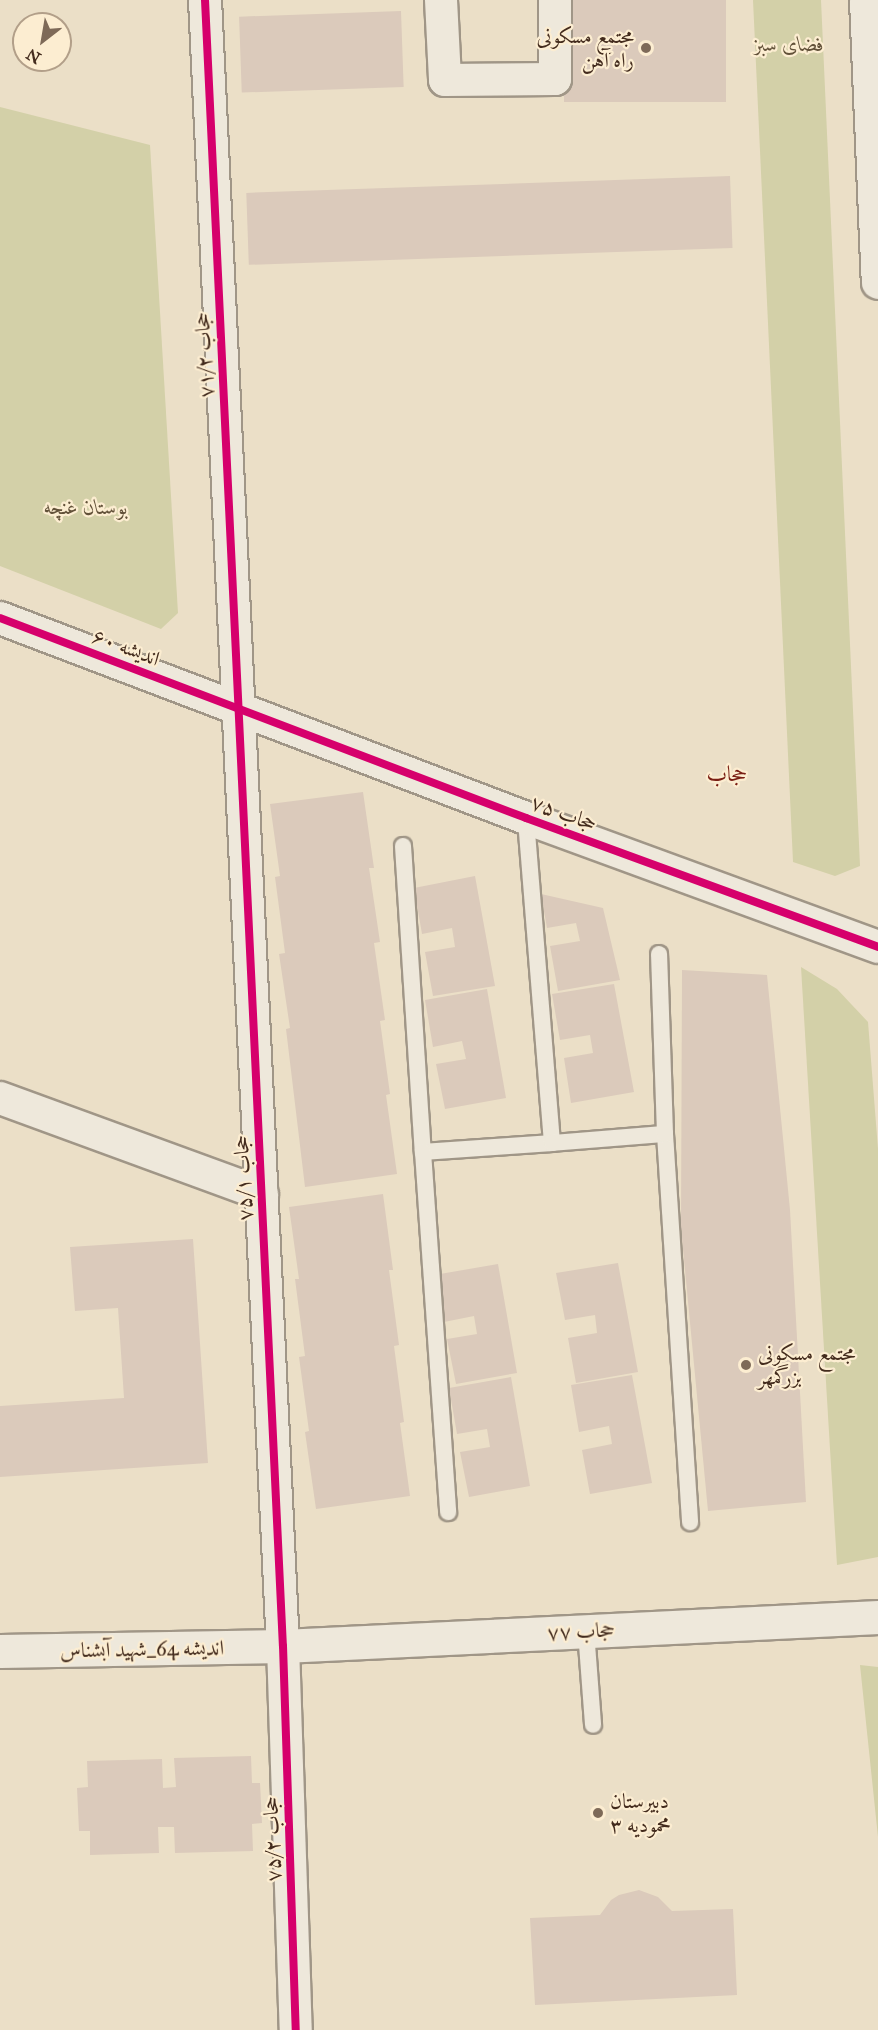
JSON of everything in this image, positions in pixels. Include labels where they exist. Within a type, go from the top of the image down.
[{"type":"street","name":"حجاب ۷۱/۲","points":[[205,0],[239,709]]},
{"type":"street","points":[[441,0],[444,80],[555,79],[555,0]]},
{"type":"street","points":[[866,0],[878,282]]},
{"type":"street","name":"اندیشه ۶۰","points":[[0,618],[239,709]]},
{"type":"street","name":"حجاب ۷۵","points":[[239,709],[526,818],[878,947]]},
{"type":"street","name":"حجاب ۷۵/۱","points":[[239,709],[283,1646]]},
{"type":"street","points":[[0,1098],[262,1194]]},
{"type":"street","name":"حجاب ۷۷","points":[[283,1646],[878,1617]]},
{"type":"street","name":"اندیشه 64_شهید آبشناس","points":[[0,1651],[283,1646]]},
{"type":"street","name":"حجاب ۷۵/۲","points":[[283,1646],[296,2030]]},
{"type":"lane","points":[[526,818],[552,1143]]},
{"type":"lane","points":[[403,846],[448,1512]]},
{"type":"lane","points":[[659,954],[665,1134],[690,1522]]},
{"type":"lane","points":[[423,1152],[665,1134]]},
{"type":"lane","points":[[586,1631],[593,1725]]},
{"type":"green space","name":"فضای سبز","points":[[753,0],[821,0],[860,866],[835,876],[793,862]]},
{"type":"green space","name":"بوستان غنچه","points":[[0,107],[150,145],[178,613],[161,629],[0,566]]},
{"type":"green space","points":[[801,967],[837,989],[868,1022],[878,1149],[878,1557],[837,1565]]},
{"type":"green space","points":[[860,1665],[878,1667],[878,1837]]},
{"type":"building","name":"مجتمع مسکونی راه آهن","points":[[564,0],[726,0],[726,102],[564,102]]},
{"type":"building","points":[[401,11],[404,87],[242,93],[239,17]]},
{"type":"building","points":[[730,176],[733,248],[249,265],[246,193]]},
{"type":"building","points":[[363,792],[374,868],[369,868],[380,942],[374,943],[385,1020],[380,1021],[390,1094],[386,1095],[397,1174],[305,1187],[286,1029],[290,1028],[279,954],[285,953],[275,877],[280,876],[270,804]]},
{"type":"building","points":[[475,876],[495,986],[433,996],[425,952],[455,947],[452,928],[422,934],[414,888]]},
{"type":"building","points":[[541,894],[603,908],[620,980],[558,991],[550,946],[580,941],[576,923],[547,928]]},
{"type":"building","name":"مجتمع مسکونی بزرگمهر","points":[[682,970],[767,975],[790,1210],[806,1502],[708,1511],[681,1228]]},
{"type":"building","points":[[614,984],[634,1092],[571,1103],[564,1058],[593,1053],[590,1035],[560,1040],[552,994]]},
{"type":"building","points":[[487,989],[506,1098],[445,1109],[436,1064],[466,1059],[462,1041],[433,1047],[425,1000]]},
{"type":"building","points":[[383,1194],[393,1270],[389,1270],[399,1345],[394,1346],[404,1422],[400,1423],[410,1496],[316,1509],[305,1432],[309,1431],[299,1357],[305,1356],[295,1279],[299,1279],[289,1207]]},
{"type":"building","points":[[193,1239],[208,1463],[0,1477],[0,1406],[124,1398],[118,1308],[75,1311],[70,1247]]},
{"type":"building","points":[[618,1263],[638,1372],[576,1383],[568,1338],[597,1333],[595,1315],[565,1320],[556,1273]]},
{"type":"building","points":[[498,1264],[517,1373],[456,1384],[447,1339],[477,1334],[474,1316],[444,1322],[440,1274]]},
{"type":"building","points":[[632,1375],[652,1483],[590,1494],[582,1450],[612,1444],[609,1426],[579,1432],[571,1385]]},
{"type":"building","points":[[511,1377],[530,1486],[469,1497],[460,1452],[490,1447],[487,1429],[457,1434],[449,1388]]},
{"type":"building","points":[[251,1756],[252,1783],[260,1783],[262,1823],[252,1824],[253,1851],[175,1853],[174,1827],[158,1827],[159,1853],[90,1855],[90,1831],[79,1831],[77,1788],[88,1787],[87,1761],[162,1759],[163,1788],[176,1787],[174,1758]]},
{"type":"building","points":[[639,1890],[658,1897],[672,1911],[733,1909],[737,1995],[535,2005],[530,1918],[600,1915],[611,1900],[619,1895]]},
{"type":"cycle path","points":[[205,0],[283,1646],[296,2030]]},
{"type":"cycle path","points":[[0,618],[526,818],[878,947]]},
{"type":"place","name":"مجتمع مسکونی راه آهن","points":[[646,48]]},
{"type":"place","name":"مجتمع مسکونی بزرگمهر","points":[[746,1365]]},
{"type":"place","name":"دبیرستان محمودیه ۳","points":[[598,1813]]},
{"type":"district","name":"حجاب","points":[[727,774]]}]
